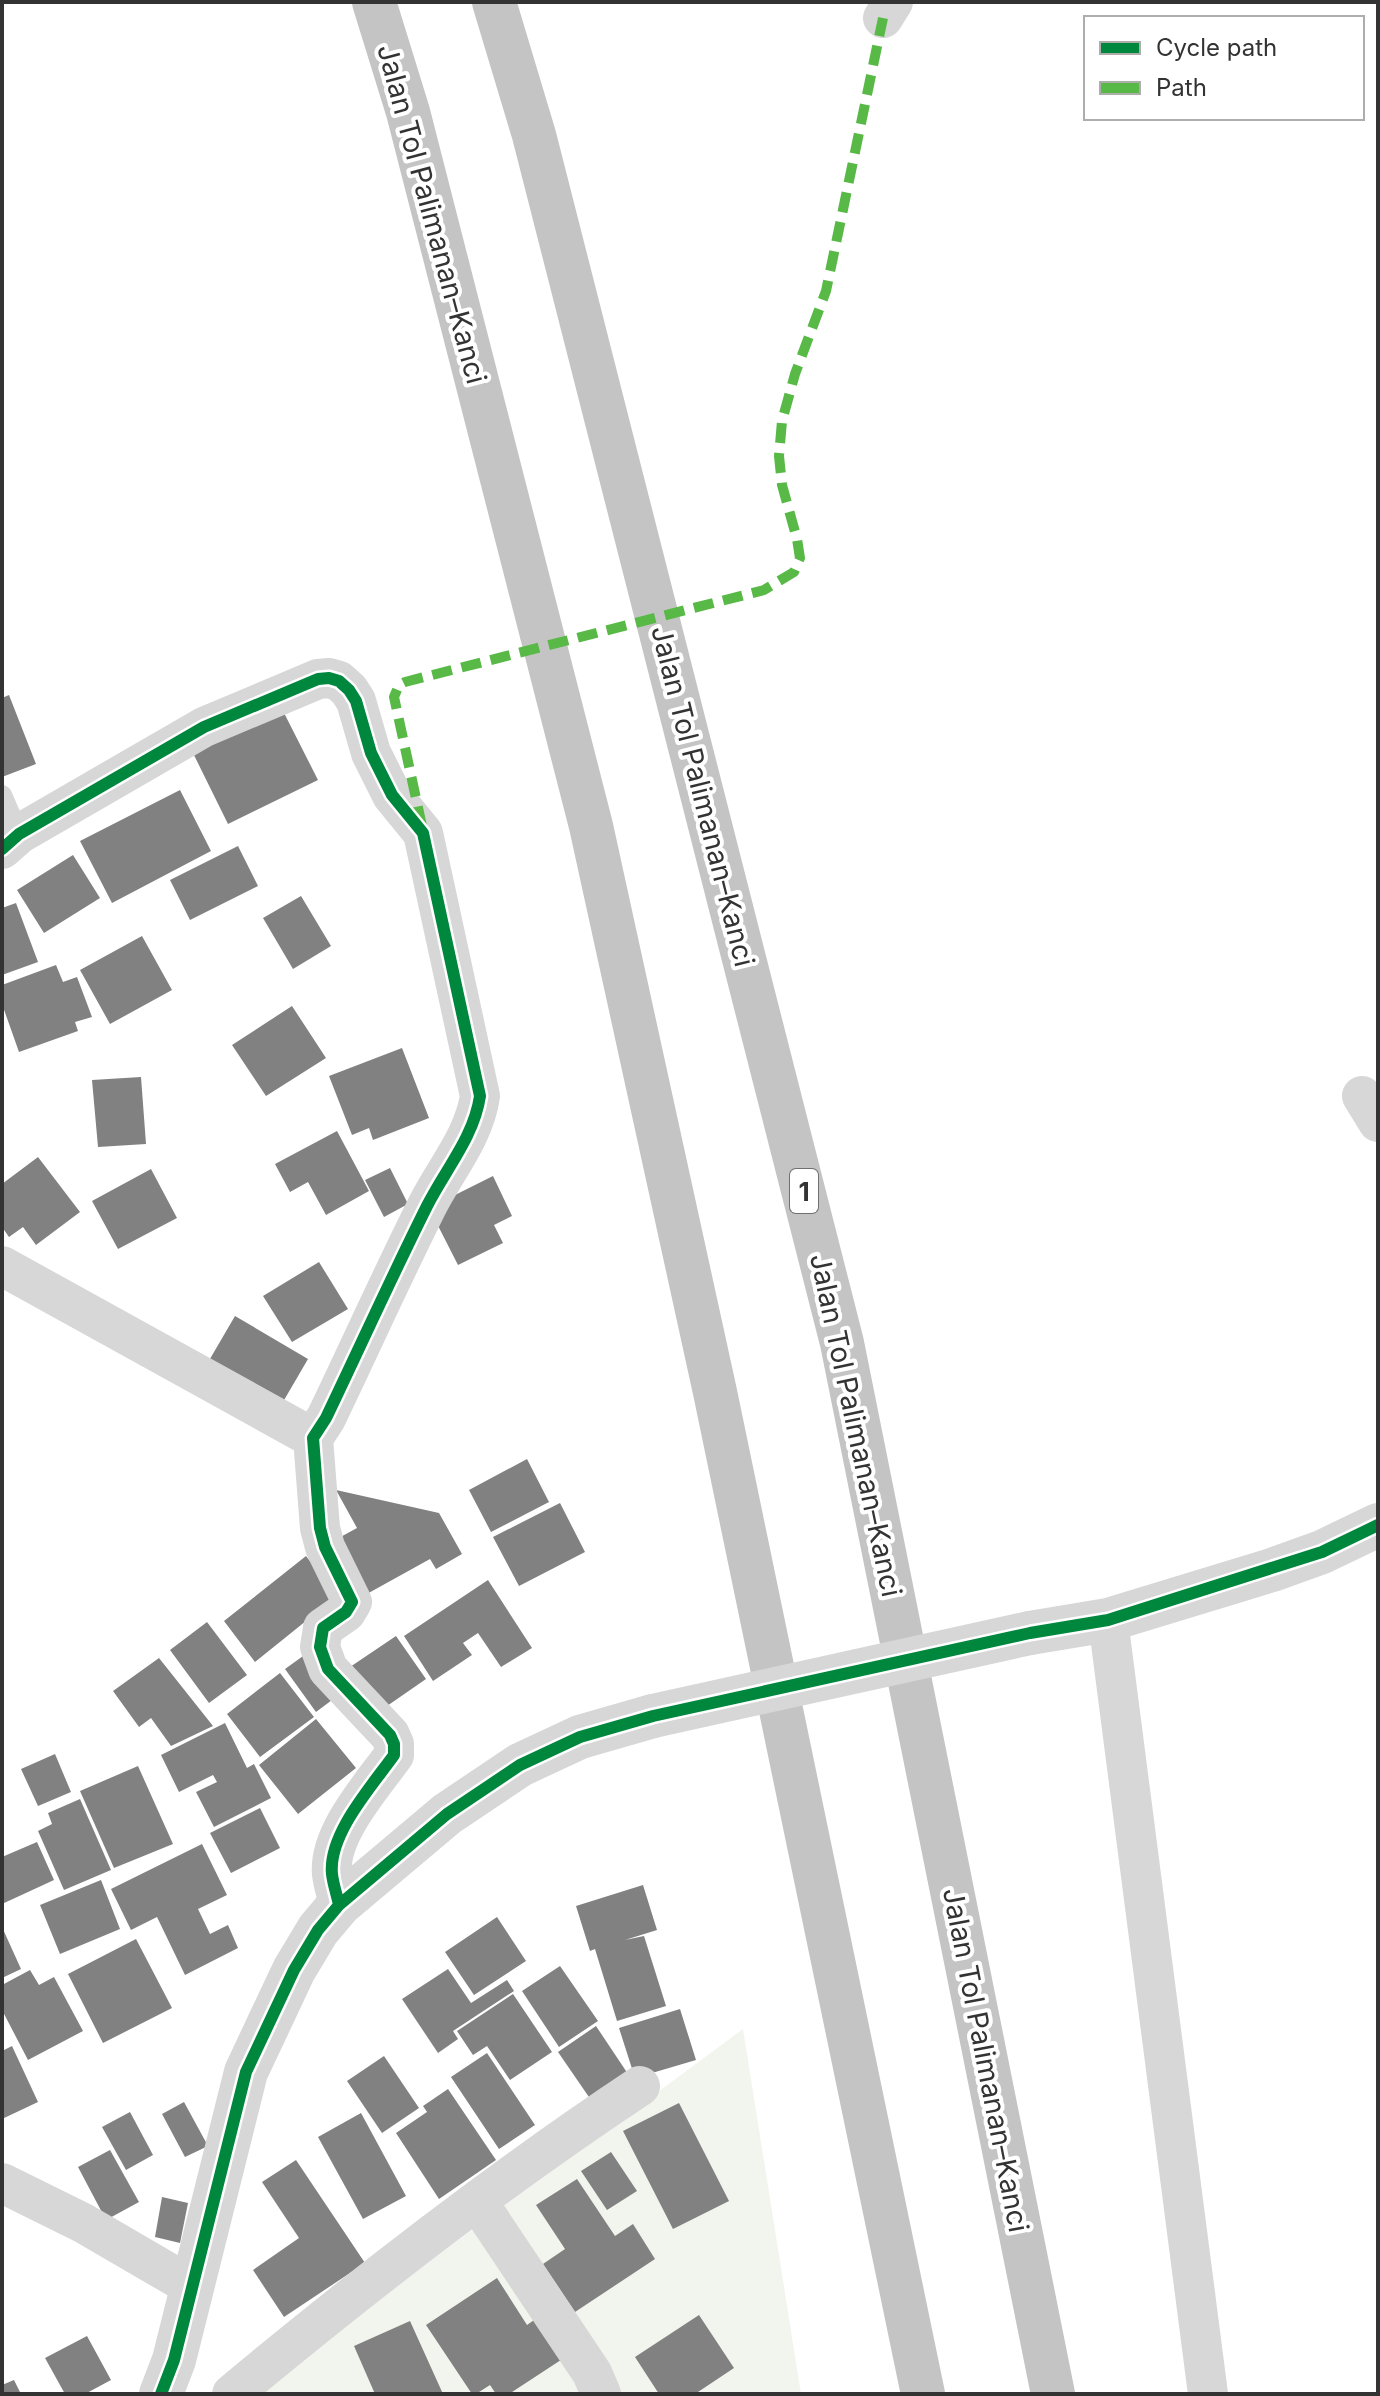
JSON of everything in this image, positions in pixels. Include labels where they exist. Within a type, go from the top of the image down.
[{"type":"highway","name":"Jalan Tol Palimanan–Kanci","points":[[374,2],[408,112],[591,826],[712,1377],[923,2394]]},
{"type":"highway","name":"Jalan Tol Palimanan–Kanci","points":[[494,2],[534,135],[842,1343],[1053,2394]]},
{"type":"street","points":[[10,842],[204,727],[318,679],[329,678],[339,681],[356,701],[371,753],[385,781],[406,814],[423,833],[480,1096],[478,1113],[471,1129],[428,1203],[326,1418],[313,1438],[320,1528],[325,1547],[352,1602],[346,1612],[323,1628],[320,1647],[328,1669],[390,1735],[394,1744],[394,1755],[352,1813],[336,1846],[332,1872],[339,1905]]},
{"type":"street","points":[[2,1266],[313,1438]]},
{"type":"street","points":[[161,2394],[174,2360],[246,2072],[294,1970],[318,1930],[339,1905],[447,1814],[520,1765],[580,1737],[653,1716],[1030,1633],[1108,1620],[1297,1561],[1378,1525]]},
{"type":"street","points":[[1108,1620],[1208,2394]]},
{"type":"street","points":[[232,2394],[320,2321],[477,2201],[566,2135],[640,2086]]},
{"type":"street","points":[[2,2183],[83,2223],[193,2287]]},
{"type":"street","points":[[477,2201],[592,2373],[601,2394]]},
{"type":"lane","points":[[2,795],[10,842]]},
{"type":"shaded area","points":[[743,2029],[801,2394],[251,2394]]},
{"type":"building","points":[[9,695],[36,764],[2,777],[2,698]]},
{"type":"building","points":[[280,705],[318,780],[228,824],[191,749]]},
{"type":"building","points":[[180,790],[211,851],[112,903],[80,841]]},
{"type":"building","points":[[238,846],[258,886],[190,920],[170,880]]},
{"type":"building","points":[[73,855],[100,898],[44,933],[17,890]]},
{"type":"building","points":[[301,896],[331,946],[293,969],[263,918]]},
{"type":"building","points":[[16,903],[38,962],[2,975],[2,908]]},
{"type":"building","points":[[142,936],[172,990],[110,1024],[80,970]]},
{"type":"building","points":[[56,965],[63,982],[77,977],[92,1017],[75,1022],[78,1031],[19,1052],[2,1004],[2,985]]},
{"type":"building","points":[[292,1006],[326,1058],[266,1096],[232,1045]]},
{"type":"building","points":[[402,1048],[429,1118],[373,1140],[369,1128],[352,1135],[329,1076]]},
{"type":"building","points":[[141,1077],[146,1144],[98,1147],[92,1080]]},
{"type":"building","points":[[337,1131],[369,1191],[326,1215],[308,1182],[290,1192],[275,1164]]},
{"type":"building","points":[[38,1157],[80,1212],[36,1245],[23,1227],[9,1237],[2,1227],[2,1184]]},
{"type":"building","points":[[390,1168],[408,1204],[384,1217],[365,1180]]},
{"type":"building","points":[[151,1169],[177,1218],[118,1249],[92,1201]]},
{"type":"building","points":[[493,1176],[512,1216],[494,1225],[503,1243],[458,1265],[429,1208]]},
{"type":"building","points":[[319,1262],[348,1309],[292,1342],[263,1296]]},
{"type":"building","points":[[235,1316],[308,1359],[280,1407],[207,1364]]},
{"type":"building","points":[[527,1459],[549,1502],[491,1532],[469,1490]]},
{"type":"building","points":[[336,1490],[439,1513],[462,1554],[436,1569],[430,1559],[365,1595],[335,1540],[357,1528]]},
{"type":"building","points":[[560,1503],[585,1552],[519,1586],[493,1537]]},
{"type":"building","points":[[306,1556],[337,1596],[255,1662],[224,1621]]},
{"type":"building","points":[[488,1580],[532,1648],[501,1667],[478,1633],[463,1643],[472,1655],[433,1681],[404,1636]]},
{"type":"building","points":[[207,1622],[247,1675],[209,1703],[170,1650]]},
{"type":"building","points":[[396,1636],[426,1679],[387,1706],[350,1667]]},
{"type":"building","points":[[310,1651],[340,1694],[316,1712],[285,1669]]},
{"type":"building","points":[[159,1658],[213,1726],[171,1746],[151,1718],[139,1727],[113,1691]]},
{"type":"building","points":[[280,1673],[314,1717],[260,1757],[227,1714]]},
{"type":"building","points":[[316,1719],[356,1768],[298,1814],[259,1765]]},
{"type":"building","points":[[225,1723],[247,1768],[254,1764],[271,1798],[214,1827],[196,1792],[217,1782],[213,1775],[179,1792],[161,1755]]},
{"type":"building","points":[[55,1754],[71,1792],[38,1806],[21,1769]]},
{"type":"building","points":[[138,1766],[173,1844],[114,1868],[80,1791]]},
{"type":"building","points":[[80,1799],[111,1870],[64,1890],[38,1831],[52,1824],[48,1813]]},
{"type":"building","points":[[260,1808],[280,1848],[231,1873],[210,1833]]},
{"type":"building","points":[[37,1842],[54,1880],[2,1904],[2,1857]]},
{"type":"building","points":[[202,1844],[227,1895],[198,1909],[210,1934],[228,1925],[238,1948],[185,1975],[157,1917],[131,1930],[111,1889]]},
{"type":"building","points":[[101,1880],[120,1929],[60,1954],[40,1905]]},
{"type":"building","points":[[643,1885],[657,1930],[625,1940],[644,1936],[666,2006],[617,2021],[595,1949],[590,1951],[576,1906]]},
{"type":"building","points":[[497,1917],[526,1961],[474,1995],[445,1952]]},
{"type":"building","points":[[2,1927],[21,1969],[2,1978]]},
{"type":"building","points":[[136,1939],[172,2008],[103,2043],[68,1974]]},
{"type":"building","points":[[560,1966],[598,2021],[559,2047],[522,1991]]},
{"type":"building","points":[[448,1969],[471,2003],[507,1980],[514,1991],[453,2031],[458,2039],[438,2053],[402,1999]]},
{"type":"building","points":[[30,1970],[39,1985],[54,1977],[83,2031],[28,2060],[2,2010],[2,1985]]},
{"type":"building","points":[[513,1994],[552,2052],[510,2080],[487,2046],[473,2055],[457,2031]]},
{"type":"building","points":[[680,2009],[696,2060],[635,2078],[619,2028]]},
{"type":"building","points":[[596,2026],[628,2074],[591,2100],[558,2052]]},
{"type":"building","points":[[12,2046],[38,2102],[2,2119],[2,2051]]},
{"type":"building","points":[[487,2053],[535,2125],[499,2149],[451,2077]]},
{"type":"building","points":[[384,2056],[419,2108],[382,2133],[347,2081]]},
{"type":"building","points":[[448,2089],[496,2160],[439,2199],[396,2133],[427,2112],[423,2106]]},
{"type":"building","points":[[184,2102],[208,2146],[185,2157],[162,2114]]},
{"type":"building","points":[[679,2103],[729,2201],[673,2229],[623,2131]]},
{"type":"building","points":[[130,2112],[153,2155],[126,2170],[102,2127]]},
{"type":"building","points":[[361,2113],[406,2196],[363,2219],[318,2137]]},
{"type":"building","points":[[110,2150],[139,2202],[106,2220],[78,2167]]},
{"type":"building","points":[[611,2152],[637,2191],[607,2210],[581,2171]]},
{"type":"building","points":[[296,2160],[365,2263],[284,2317],[253,2270],[299,2238],[262,2182]]},
{"type":"building","points":[[577,2179],[615,2236],[633,2224],[655,2259],[575,2312],[543,2264],[565,2249],[536,2205]]},
{"type":"building","points":[[162,2197],[188,2203],[180,2243],[155,2237]]},
{"type":"building","points":[[497,2278],[527,2325],[541,2315],[567,2356],[509,2394],[496,2394],[490,2385],[472,2394],[426,2325]]},
{"type":"building","points":[[699,2315],[734,2368],[695,2394],[659,2394],[635,2357]]},
{"type":"building","points":[[410,2321],[443,2394],[375,2394],[354,2346]]},
{"type":"building","points":[[87,2336],[111,2380],[85,2394],[65,2394],[45,2358]]},
{"type":"building","points":[[14,2380],[21,2394],[2,2394],[2,2385]]},
{"type":"marked path","points":[[422,826],[394,697],[399,685],[764,590],[794,572],[800,558],[782,485],[779,456],[782,421],[795,374],[826,291],[883,18]]},
{"type":"cycle path","points":[[2,849],[19,834],[204,727],[318,679],[329,678],[339,681],[356,701],[371,753],[392,795],[423,833],[480,1096],[472,1125],[427,1206],[326,1418],[313,1438],[320,1528],[325,1547],[352,1602],[346,1612],[323,1628],[320,1647],[328,1669],[390,1735],[394,1744],[394,1755],[353,1811],[337,1843],[332,1874],[339,1905]]},
{"type":"cycle path","points":[[161,2394],[174,2360],[246,2072],[294,1970],[318,1930],[339,1905],[447,1814],[520,1765],[580,1737],[653,1716],[1030,1633],[1108,1620],[1322,1552],[1378,1525]]}]
